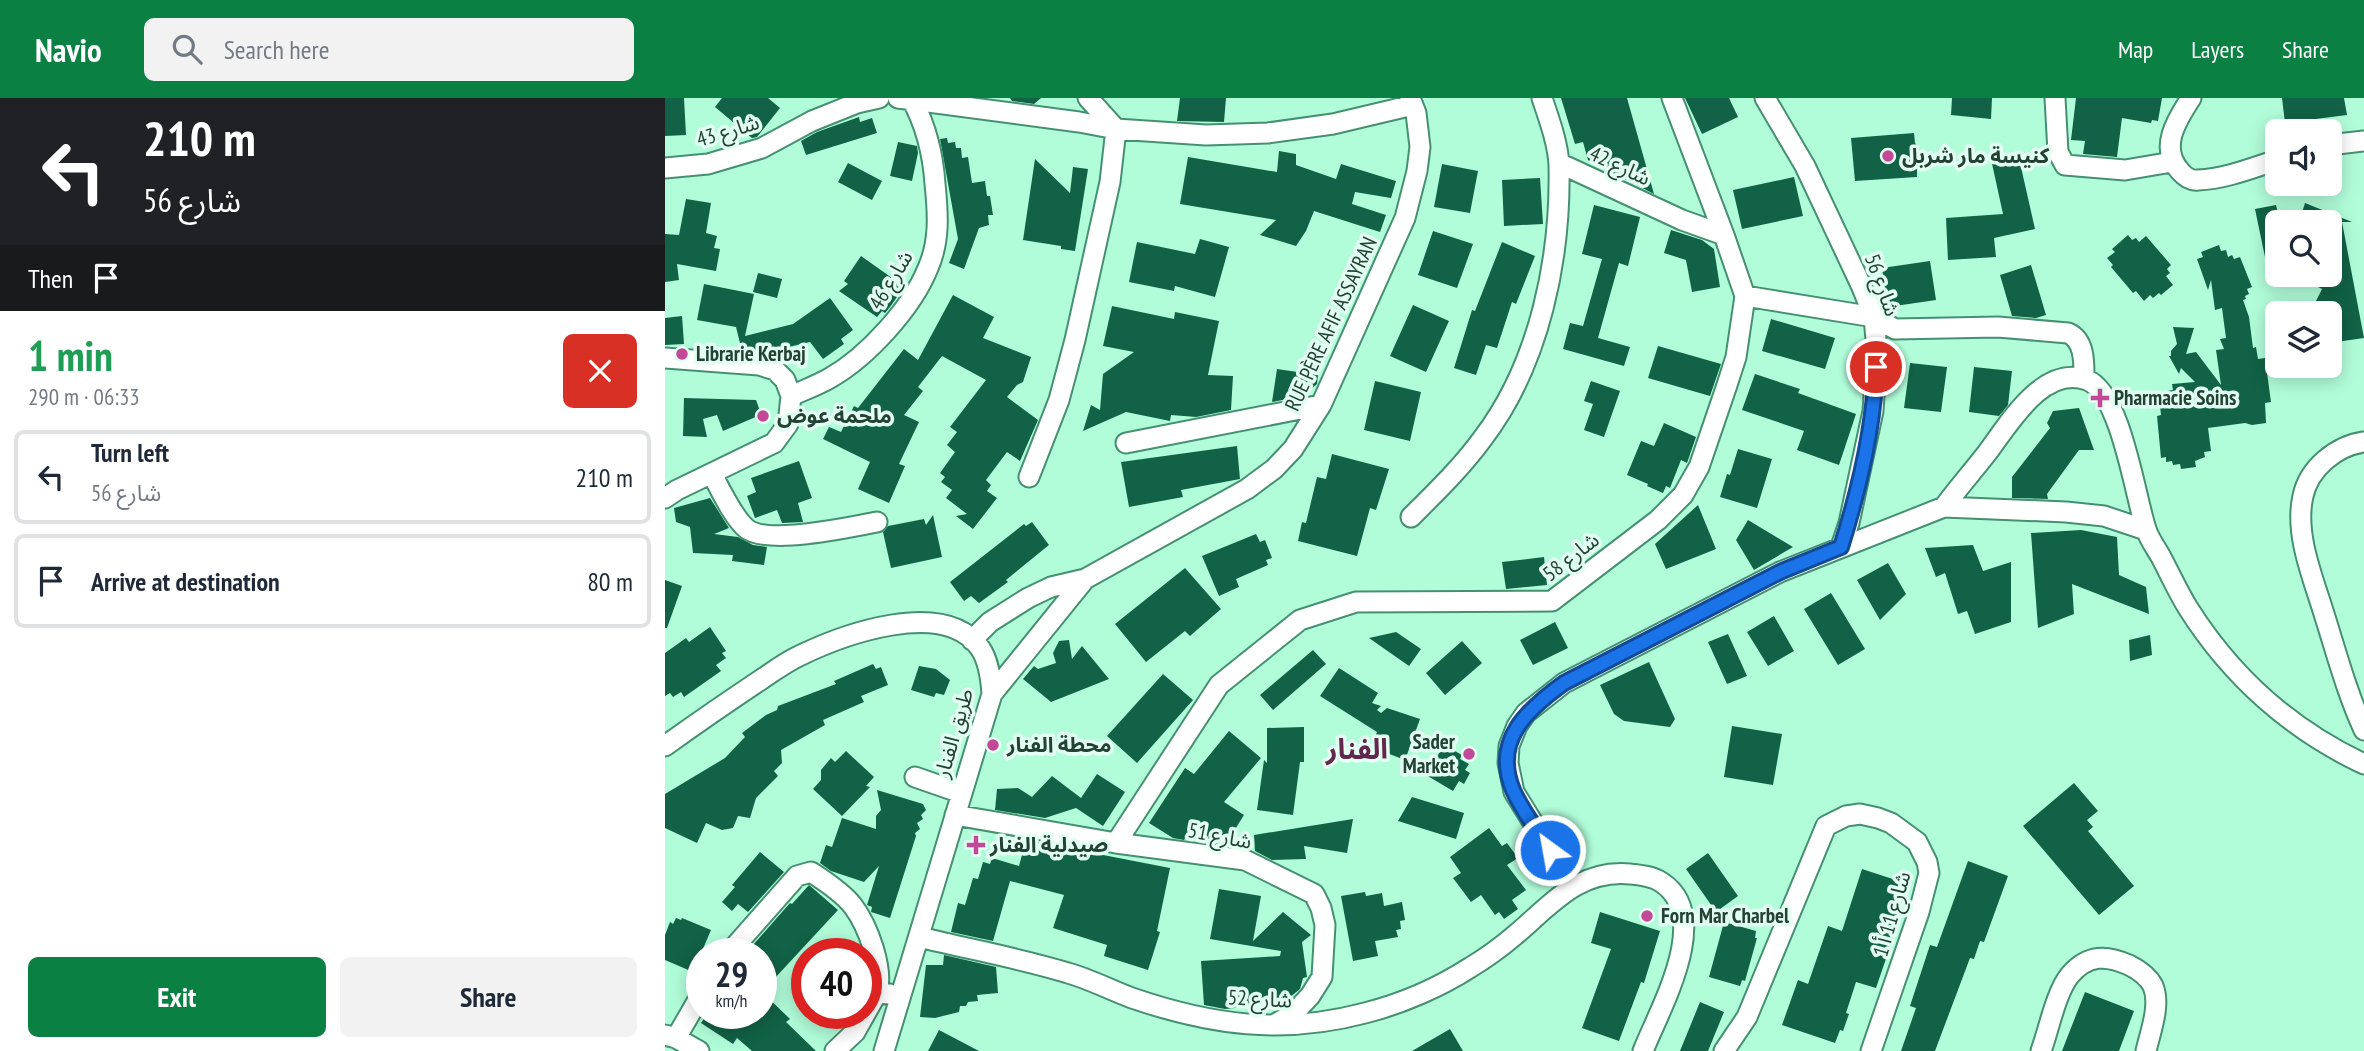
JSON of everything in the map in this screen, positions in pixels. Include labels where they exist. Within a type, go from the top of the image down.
[{"type":"street","name":"شارع 43","points":[[665,168],[708,164],[762,148],[813,121],[857,103],[879,98]]},
{"type":"street","points":[[1028,477],[1059,400],[1110,183],[1116,129],[1088,98]]},
{"type":"street","name":"شارع 42","points":[[1542,98],[1559,163],[1682,220],[1724,235]]},
{"type":"street","name":"شارع 58","points":[[1116,843],[1219,685],[1300,620],[1356,602],[1552,601],[1658,520],[1683,495],[1699,467],[1736,358],[1745,296],[1672,98]]},
{"type":"street","name":"شارع 56","points":[[1765,98],[1805,166],[1874,317],[1877,351],[1873,411],[1849,523],[1841,547]]},
{"type":"street","points":[[2055,98],[2058,152],[2066,165],[2126,170],[2172,162]]},
{"type":"street","points":[[2190,98],[2170,139],[2172,162],[2184,177],[2198,180],[2222,177],[2265,164]]},
{"type":"street","points":[[907,99],[1116,129],[1182,134],[1268,133],[1333,124],[1411,102]]},
{"type":"street","name":"شارع 46","points":[[791,396],[831,378],[886,331],[928,269],[938,220],[936,188],[927,132],[907,99]]},
{"type":"street","name":"RUE PÈRE AFIF ASSAYRAN","points":[[972,640],[990,622],[1028,598],[1051,587],[1086,579],[1247,489],[1274,469],[1293,449],[1321,405],[1405,218],[1420,148],[1411,102]]},
{"type":"street","points":[[2342,144],[2364,141]]},
{"type":"street","points":[[1411,517],[1484,438],[1524,365],[1544,308],[1555,245],[1559,163]]},
{"type":"street","points":[[1745,296],[1874,317],[1895,329],[1998,327],[2068,332],[2078,339],[2081,347],[2084,379]]},
{"type":"street","points":[[665,358],[759,365],[775,370],[785,380],[791,396],[788,424],[774,443],[665,498]]},
{"type":"street","points":[[1944,506],[2029,399],[2055,382],[2074,378],[2084,379],[2098,387],[2108,401],[2133,472],[2146,530],[2187,607],[2217,651],[2243,680],[2274,708],[2342,754],[2364,764]]},
{"type":"street","points":[[1126,443],[1321,405]]},
{"type":"street","points":[[2364,442],[2340,451],[2314,469],[2302,497],[2301,511],[2309,563],[2350,698],[2364,730]]},
{"type":"street","points":[[712,474],[739,520],[753,533],[796,535],[877,522]]},
{"type":"street","points":[[1643,1051],[1680,960],[1685,938],[1684,916],[1680,904],[1660,881],[1639,875],[1612,873],[1589,878],[1572,886],[1514,792],[1509,777],[1509,746],[1517,726],[1527,713],[1564,683],[1780,572],[1944,506],[2079,513],[2103,516],[2146,530]]},
{"type":"street","name":"RUE PÈRE AFIF ASSAYRAN","points":[[992,694],[1086,579]]},
{"type":"street","points":[[665,746],[796,657],[843,638],[880,628],[925,622],[948,627],[972,640]]},
{"type":"street","name":"طريق الفنار","points":[[884,1051],[992,694],[991,679],[984,656],[972,640]]},
{"type":"street","points":[[915,777],[961,793]]},
{"type":"street","name":"شارع 11 أ 1","points":[[1724,1051],[1747,1017],[1826,826],[1837,818],[1860,814],[1891,823],[1905,831],[1924,853],[1929,873],[1919,912],[1871,1051]]},
{"type":"street","name":"شارع 51","points":[[955,815],[1116,843],[1245,860],[1314,894],[1325,925],[1322,977],[1310,996],[1293,1014],[1270,1027]]},
{"type":"street","points":[[742,938],[797,876],[811,872],[853,906],[868,938]]},
{"type":"street","name":"شارع 52","points":[[919,937],[1069,973],[1132,998],[1199,1016],[1270,1027],[1313,1023],[1366,1013],[1418,994],[1470,968],[1513,937],[1572,886]]},
{"type":"street","points":[[2041,1051],[2065,982],[2072,972],[2087,961],[2099,958],[2115,958],[2139,970],[2153,986],[2155,998],[2146,1051]]},
{"type":"street","points":[[882,993],[902,995]]},
{"type":"street","points":[[686,1015],[670,1037],[699,1051]]},
{"type":"street","points":[[835,1051],[856,1029]]},
{"type":"building","points":[[665,98],[684,98],[686,135],[665,136]]},
{"type":"building","points":[[722,98],[768,98],[780,108],[757,137],[752,138],[715,107]]},
{"type":"building","points":[[1010,98],[1041,98],[1034,104],[1012,101]]},
{"type":"building","points":[[1180,98],[1226,98],[1224,122],[1177,121]]},
{"type":"building","points":[[1561,98],[1627,98],[1654,194],[1588,160],[1583,142],[1575,144]]},
{"type":"building","points":[[1685,98],[1729,98],[1738,117],[1702,134]]},
{"type":"building","points":[[1952,98],[1992,98],[1991,119],[1951,115]]},
{"type":"building","points":[[2076,98],[2162,98],[2158,121],[2152,120],[2151,123],[2122,118],[2117,157],[2083,154],[2085,141],[2071,140]]},
{"type":"building","points":[[2282,98],[2344,98],[2347,115],[2285,119]]},
{"type":"building","points":[[859,117],[860,122],[872,118],[877,133],[806,155],[801,141],[817,132]]},
{"type":"building","name":"كنيسة مار شربل","points":[[1914,133],[1915,143],[1923,154],[1917,168],[1917,177],[1855,181],[1851,138]]},
{"type":"building","points":[[947,138],[948,143],[955,142],[956,148],[961,148],[962,158],[968,157],[972,183],[985,181],[993,215],[988,215],[989,225],[979,228],[964,269],[949,263],[958,239],[940,139]]},
{"type":"building","points":[[898,142],[917,146],[912,181],[890,176]]},
{"type":"building","points":[[1279,151],[1296,154],[1296,165],[1336,179],[1341,164],[1396,181],[1391,198],[1355,192],[1352,204],[1386,215],[1380,232],[1314,211],[1296,246],[1260,235],[1276,220],[1180,204],[1188,157],[1277,172]]},
{"type":"building","points":[[2018,154],[2035,229],[1994,238],[1996,257],[1948,260],[1946,218],[2003,214],[1991,159]]},
{"type":"building","points":[[1035,159],[1070,193],[1073,167],[1088,169],[1075,251],[1023,240]]},
{"type":"building","points":[[848,163],[882,181],[872,200],[838,182]]},
{"type":"building","points":[[1442,164],[1478,171],[1470,213],[1434,207]]},
{"type":"building","points":[[1794,177],[1803,216],[1742,229],[1733,190]]},
{"type":"building","points":[[1540,178],[1543,224],[1504,226],[1502,180]]},
{"type":"building","points":[[686,199],[711,203],[706,233],[717,236],[714,248],[720,249],[716,271],[677,264],[679,280],[665,282],[665,234],[679,235]]},
{"type":"building","points":[[2305,203],[2322,210],[2303,210]]},
{"type":"building","points":[[1594,205],[1640,217],[1628,266],[1619,263],[1598,338],[1630,347],[1624,366],[1563,349],[1570,323],[1583,326],[1602,259],[1582,254]]},
{"type":"building","points":[[2276,205],[2277,210],[2265,210],[2265,257],[2255,209]]},
{"type":"building","points":[[2342,222],[2364,338],[2342,341],[2342,301],[2316,301],[2322,289],[2318,287],[2342,287]]},
{"type":"building","points":[[1671,230],[1702,240],[1714,249],[1720,287],[1692,292],[1686,260],[1664,253]]},
{"type":"building","points":[[1433,231],[1473,244],[1457,288],[1418,275]]},
{"type":"building","points":[[2128,235],[2139,242],[2146,236],[2171,265],[2167,269],[2170,273],[2166,276],[2173,285],[2161,295],[2159,293],[2153,298],[2150,295],[2144,301],[2136,291],[2133,293],[2111,267],[2113,265],[2107,258],[2115,252],[2112,249]]},
{"type":"building","points":[[1200,239],[1229,247],[1215,297],[1175,286],[1174,291],[1129,282],[1137,242],[1195,254]]},
{"type":"building","points":[[1502,242],[1535,256],[1516,304],[1512,302],[1497,348],[1486,345],[1476,375],[1454,368],[1472,310],[1475,311]]},
{"type":"building","points":[[2219,245],[2221,251],[2226,250],[2228,257],[2240,257],[2252,287],[2247,289],[2249,294],[2243,300],[2249,317],[2253,348],[2256,347],[2258,359],[2265,358],[2265,378],[2268,378],[2271,402],[2265,403],[2266,423],[2208,428],[2211,451],[2204,452],[2205,457],[2195,461],[2196,467],[2181,469],[2180,464],[2173,465],[2172,461],[2166,462],[2166,457],[2161,458],[2157,416],[2161,415],[2160,406],[2165,406],[2167,391],[2173,390],[2172,384],[2195,382],[2181,368],[2179,374],[2169,356],[2177,344],[2173,327],[2194,328],[2186,354],[2196,352],[2221,385],[2216,350],[2224,349],[2220,339],[2226,338],[2222,308],[2215,310],[2211,280],[2208,290],[2197,259],[2203,257],[2201,252]]},
{"type":"building","points":[[861,256],[902,285],[894,295],[897,297],[890,307],[877,317],[839,291],[848,284],[844,281]]},
{"type":"building","points":[[1930,261],[1936,300],[1888,307],[1882,268]]},
{"type":"building","points":[[2031,265],[2046,315],[2036,318],[2012,316],[2000,275]]},
{"type":"building","points":[[758,273],[782,279],[777,298],[753,292]]},
{"type":"building","points":[[704,284],[754,294],[745,336],[793,324],[830,298],[853,330],[841,339],[844,344],[823,359],[810,342],[763,353],[742,351],[736,327],[697,320]]},
{"type":"building","points":[[953,295],[994,317],[983,338],[1031,357],[1023,382],[1007,397],[1038,420],[1020,461],[1007,452],[986,480],[991,485],[987,491],[997,498],[973,529],[956,516],[967,514],[946,498],[952,490],[941,482],[945,477],[940,473],[955,452],[947,445],[957,432],[950,427],[986,380],[942,356],[918,387],[923,391],[904,415],[919,422],[899,464],[905,466],[889,503],[858,489],[870,462],[823,439],[829,427],[841,432],[854,406],[858,408],[904,349],[918,360]]},
{"type":"building","points":[[1413,305],[1449,321],[1426,372],[1390,356]]},
{"type":"building","points":[[1112,306],[1174,319],[1175,312],[1219,321],[1208,375],[1233,376],[1231,410],[1196,417],[1171,415],[1170,421],[1126,412],[1083,431],[1091,405],[1100,410],[1103,374],[1134,352],[1103,346]]},
{"type":"building","points":[[682,316],[684,344],[665,345],[665,318]]},
{"type":"building","points":[[1771,319],[1835,338],[1825,369],[1762,351]]},
{"type":"building","points":[[1658,346],[1721,364],[1710,396],[1648,378]]},
{"type":"building","points":[[1910,363],[1947,367],[1941,412],[1904,408]]},
{"type":"building","points":[[1974,367],[2012,371],[2008,405],[1999,416],[1969,412]]},
{"type":"building","points":[[1277,369],[1318,375],[1317,384],[1303,396],[1272,402]]},
{"type":"building","points":[[1755,374],[1800,389],[1798,393],[1856,414],[1839,465],[1797,450],[1804,431],[1742,410]]},
{"type":"building","points":[[1375,381],[1421,392],[1410,441],[1364,430]]},
{"type":"building","points":[[1591,381],[1620,391],[1604,437],[1584,430],[1593,404],[1584,401]]},
{"type":"building","points":[[684,398],[756,400],[760,411],[758,416],[723,431],[717,415],[703,419],[707,437],[683,436]]},
{"type":"building","points":[[2079,408],[2094,450],[2079,450],[2047,494],[2048,499],[2012,498],[2012,477],[2050,428],[2047,423],[2053,411]]},
{"type":"building","points":[[1664,423],[1696,437],[1687,463],[1681,460],[1670,488],[1666,486],[1663,493],[1627,475],[1641,441],[1654,446]]},
{"type":"building","points":[[1237,446],[1240,479],[1181,490],[1183,497],[1129,507],[1121,462]]},
{"type":"building","points":[[1738,449],[1772,459],[1757,508],[1720,497]]},
{"type":"building","points":[[1332,454],[1389,469],[1376,510],[1370,508],[1357,556],[1298,541],[1302,522],[1306,523],[1317,477],[1326,479]]},
{"type":"building","points":[[799,461],[812,498],[798,503],[803,522],[782,523],[777,510],[755,518],[747,496],[756,492],[751,478]]},
{"type":"building","points":[[710,498],[729,528],[714,534],[738,537],[753,545],[767,547],[764,565],[732,561],[733,555],[693,553],[690,527],[676,522],[674,508]]},
{"type":"building","points":[[1698,505],[1716,549],[1666,569],[1655,544]]},
{"type":"building","points":[[933,515],[942,557],[891,568],[883,532],[888,526],[924,519],[926,525]]},
{"type":"building","points":[[1748,520],[1793,547],[1754,570],[1736,540]]},
{"type":"building","points":[[1032,522],[1049,545],[1006,580],[1008,582],[979,603],[971,596],[964,601],[950,582],[1024,524],[1026,526]]},
{"type":"building","points":[[2081,530],[2117,537],[2119,575],[2146,587],[2149,614],[2072,584],[2074,614],[2038,628],[2031,533]]},
{"type":"building","points":[[1256,534],[1260,542],[1265,540],[1272,558],[1266,560],[1268,565],[1236,579],[1239,587],[1219,596],[1202,556]]},
{"type":"building","points":[[1973,545],[1983,571],[2011,562],[2011,622],[1975,634],[1967,611],[1958,614],[1945,573],[1936,577],[1925,548]]},
{"type":"building","points":[[1544,557],[1547,585],[1506,589],[1502,562]]},
{"type":"building","points":[[1888,563],[1906,594],[1880,620],[1857,580]]},
{"type":"building","points":[[1185,568],[1221,609],[1190,636],[1185,631],[1146,662],[1115,624]]},
{"type":"building","points":[[665,580],[682,586],[667,628],[665,628]]},
{"type":"building","points":[[1831,593],[1865,649],[1838,665],[1804,609]]},
{"type":"building","points":[[1774,616],[1794,651],[1768,666],[1747,632]]},
{"type":"building","points":[[1555,622],[1568,648],[1533,665],[1520,640]]},
{"type":"building","points":[[710,627],[726,651],[722,653],[726,658],[716,665],[721,671],[684,697],[681,692],[673,697],[670,693],[665,696],[665,653],[686,638],[689,642]]},
{"type":"building","points":[[1396,632],[1421,649],[1409,666],[1369,638]]},
{"type":"building","points":[[1728,634],[1747,676],[1727,684],[1708,642]]},
{"type":"building","points":[[2150,635],[2152,655],[2130,661],[2129,640]]},
{"type":"building","points":[[1069,640],[1072,659],[1082,646],[1109,679],[1051,702],[1023,679],[1034,666],[1038,669],[1056,663],[1053,653],[1059,641]]},
{"type":"building","points":[[1462,641],[1482,663],[1445,695],[1426,673]]},
{"type":"building","points":[[1313,650],[1326,664],[1273,710],[1260,695]]},
{"type":"building","points":[[1649,662],[1675,719],[1670,727],[1624,721],[1614,714],[1600,685]]},
{"type":"building","points":[[873,664],[876,669],[881,667],[888,685],[861,696],[864,702],[823,720],[825,725],[781,750],[782,763],[774,771],[778,776],[756,798],[750,818],[738,816],[733,828],[722,830],[706,823],[697,843],[665,828],[665,794],[725,758],[745,737],[742,733],[777,710],[778,706],[836,684],[834,681]]},
{"type":"building","points":[[919,666],[936,669],[950,680],[944,695],[936,693],[934,697],[911,690]]},
{"type":"building","points":[[1339,668],[1378,693],[1372,703],[1381,706],[1377,710],[1381,713],[1387,708],[1420,719],[1405,760],[1371,747],[1377,732],[1320,696]]},
{"type":"building","points":[[1163,674],[1193,700],[1137,763],[1107,736]]},
{"type":"building","points":[[1732,726],[1782,734],[1773,785],[1724,777]]},
{"type":"building","points":[[1304,727],[1304,762],[1300,762],[1293,815],[1257,810],[1264,760],[1267,763],[1267,728]]},
{"type":"building","points":[[1229,731],[1261,758],[1224,802],[1244,815],[1229,839],[1224,836],[1219,844],[1206,842],[1189,832],[1184,840],[1173,838],[1149,823],[1185,768],[1194,774]]},
{"type":"building","points":[[1444,745],[1462,755],[1460,759],[1469,764],[1465,770],[1470,773],[1464,784],[1459,781],[1453,791],[1426,775]]},
{"type":"building","points":[[846,751],[874,777],[866,786],[870,787],[842,816],[813,789],[821,780],[821,770],[831,758],[835,762]]},
{"type":"building","points":[[1097,774],[1125,792],[1103,826],[1076,808],[1045,818],[995,810],[997,789],[1018,788],[1032,797],[1052,776],[1081,798]]},
{"type":"building","points":[[2074,783],[2098,811],[2087,820],[2093,827],[2088,831],[2134,886],[2099,915],[2023,826]]},
{"type":"building","points":[[877,790],[923,804],[926,810],[921,815],[923,819],[917,823],[920,829],[915,833],[890,918],[871,912],[872,907],[867,905],[879,866],[864,882],[831,871],[820,863],[826,845],[832,847],[842,818],[876,829],[876,816],[881,810]]},
{"type":"building","points":[[1412,797],[1464,813],[1456,839],[1398,821]]},
{"type":"building","points":[[1353,819],[1347,853],[1304,846],[1306,859],[1272,860],[1255,851],[1254,835]]},
{"type":"building","points":[[1489,828],[1502,846],[1507,843],[1518,858],[1507,865],[1526,890],[1512,900],[1518,909],[1504,919],[1499,912],[1495,915],[1481,895],[1471,902],[1453,878],[1461,873],[1450,857]]},
{"type":"building","points":[[1026,840],[1170,868],[1157,931],[1160,932],[1148,970],[1104,956],[1107,945],[1053,928],[1064,895],[1010,881],[993,941],[951,932],[958,903],[965,905],[973,878],[978,879],[983,862],[990,864],[992,858],[1019,866]]},
{"type":"building","points":[[760,852],[784,872],[748,912],[738,904],[732,911],[722,902],[735,887],[732,885]]},
{"type":"building","points":[[1708,853],[1738,896],[1716,912],[1686,869]]},
{"type":"building","points":[[1968,861],[2008,876],[1984,942],[1980,941],[1974,959],[1970,958],[1935,1051],[1901,1051],[1916,1008],[1910,1006],[1930,945],[1937,947]]},
{"type":"building","points":[[1862,869],[1908,884],[1876,988],[1856,982],[1846,1013],[1849,1014],[1835,1043],[1782,1025],[1798,980],[1808,984],[1828,926],[1842,931]]},
{"type":"building","points":[[809,885],[838,910],[812,938],[791,938],[791,961],[777,976],[777,938],[759,938],[790,903],[792,904]]},
{"type":"building","points":[[1219,889],[1261,896],[1253,941],[1283,912],[1311,935],[1302,942],[1307,977],[1303,978],[1300,989],[1283,1003],[1225,1009],[1204,1005],[1201,961],[1280,956],[1281,951],[1210,939]]},
{"type":"building","points":[[1365,892],[1366,896],[1382,893],[1384,906],[1402,902],[1405,920],[1400,921],[1401,929],[1396,930],[1398,937],[1375,941],[1378,956],[1353,961],[1341,896]]},
{"type":"building","points":[[1600,912],[1660,931],[1644,983],[1641,982],[1619,1041],[1582,1028],[1611,949],[1591,943]]},
{"type":"building","points":[[676,918],[682,918],[711,930],[708,938],[686,938],[686,969],[665,960],[665,935],[670,922],[673,924]]},
{"type":"building","points":[[1724,922],[1756,931],[1757,938],[1745,981],[1742,980],[1740,986],[1709,977]]},
{"type":"building","points":[[944,955],[996,967],[998,993],[977,995],[978,1001],[960,1006],[959,1012],[935,1018],[920,1017],[926,965],[943,965]]},
{"type":"building","points":[[2085,992],[2134,1011],[2119,1051],[2062,1051]]},
{"type":"building","points":[[1700,1002],[1724,1012],[1708,1051],[1680,1051]]},
{"type":"building","points":[[777,1006],[790,1019],[786,1022],[791,1029],[816,1051],[752,1051],[737,1038],[733,1044],[710,1029],[777,1029]]},
{"type":"building","points":[[1450,1029],[1463,1051],[1412,1051]]},
{"type":"building","points":[[939,1030],[979,1051],[928,1051]]},
{"type":"place","name":"كنيسة مار شربل","points":[[1888,156]]},
{"type":"place","name":"Librarie Kerbaj","points":[[682,354]]},
{"type":"place","name":"Pharmacie Soins","points":[[2100,398]]},
{"type":"place","name":"ملحمة عوض","points":[[763,416]]},
{"type":"place","name":"محطة الفنار","points":[[993,745]]},
{"type":"place","name":"Sader Market","points":[[1469,754]]},
{"type":"place","name":"صيدلية الفنار","points":[[976,845]]},
{"type":"place","name":"Forn Mar Charbel","points":[[1647,916]]},
{"type":"district","name":"الفنار","points":[[1357,749]]},
{"type":"route","points":[[1550,850],[1514,792],[1509,777],[1509,746],[1517,726],[1537,703],[1564,683],[1780,572],[1841,547],[1849,523],[1873,411],[1876,367]]}]
